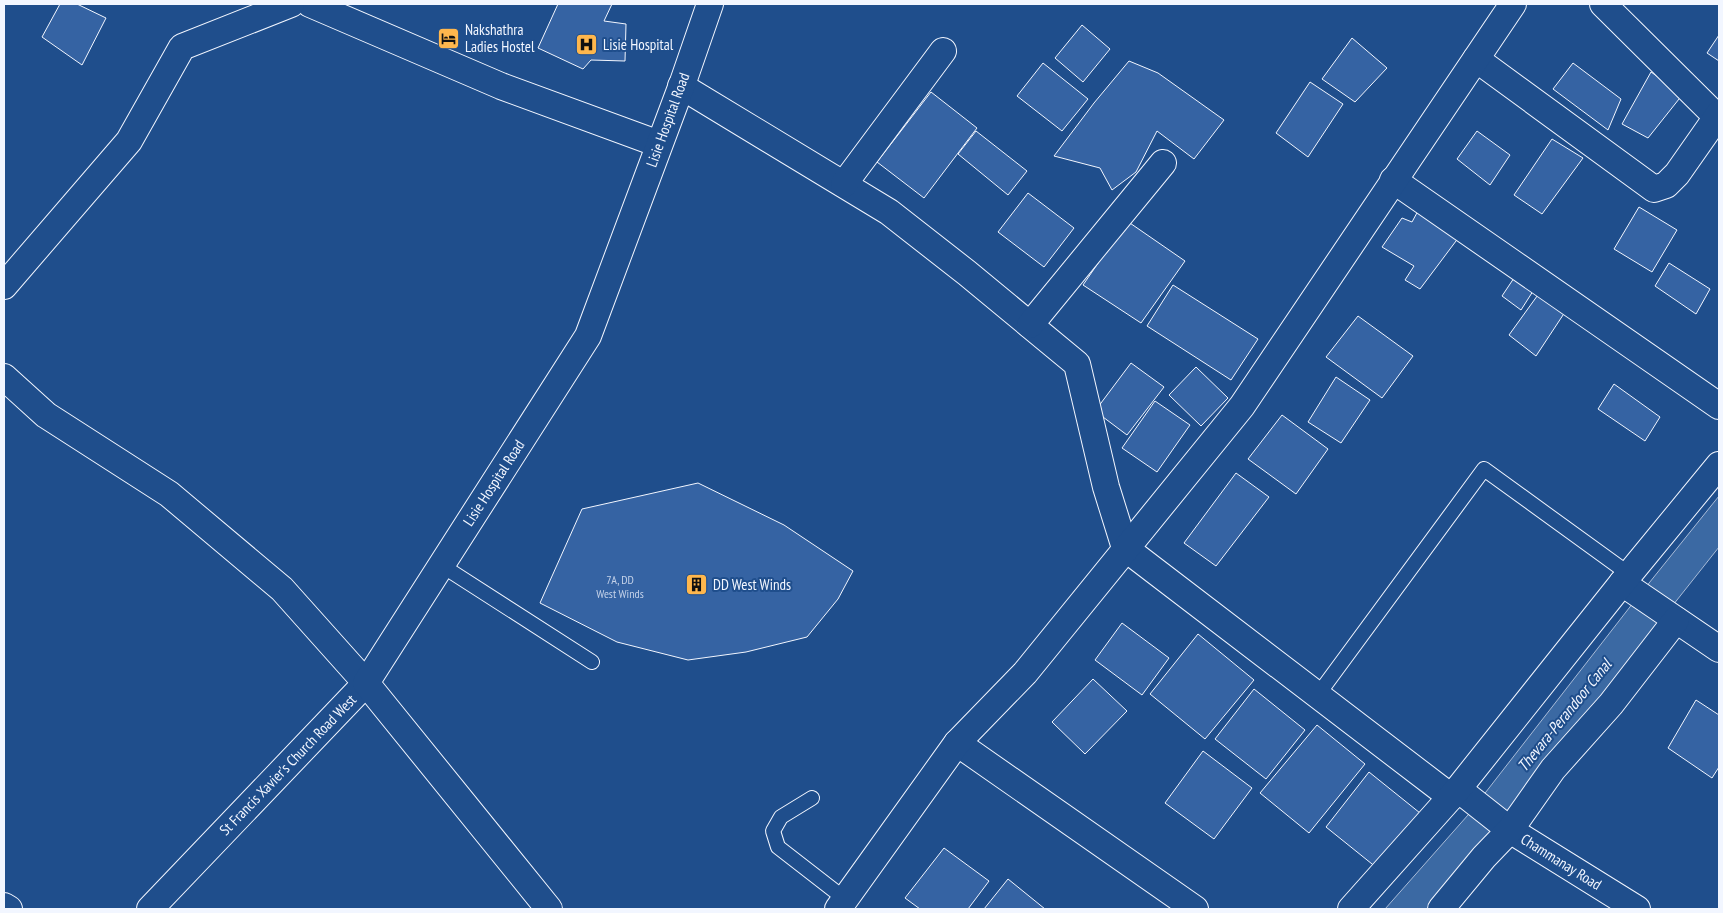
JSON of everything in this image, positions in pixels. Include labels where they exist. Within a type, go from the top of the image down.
[{"type":"street","points":[[4,286],[129,141],[182,47],[291,4]]},
{"type":"street","points":[[310,4],[501,86],[660,144]]},
{"type":"street","name":"Lisie Hospital Road","points":[[366,683],[588,336],[710,4]]},
{"type":"street","points":[[842,904],[957,742],[1025,673],[1242,406],[1513,4]]},
{"type":"street","points":[[1476,59],[1654,190],[1666,184],[1677,174],[1718,117],[1604,4]]},
{"type":"street","points":[[844,184],[943,51]]},
{"type":"street","points":[[681,86],[889,212],[1078,364],[1106,487],[1125,548]]},
{"type":"street","points":[[1030,325],[1163,163]]},
{"type":"street","points":[[1393,180],[1719,406]]},
{"type":"street","name":"St Francis Xavier's Church Road West","points":[[4,377],[46,415],[169,494],[184,506],[282,589],[366,683],[150,909]]},
{"type":"street","points":[[1352,909],[1460,796],[1719,465]]},
{"type":"street","name":"Chammanay Road","points":[[1125,548],[1317,696],[1510,830],[1638,909]]},
{"type":"street","points":[[1628,583],[1672,617],[1719,649]]},
{"type":"street","points":[[1441,909],[1484,857],[1510,830],[1553,769],[1611,704],[1672,617]]},
{"type":"street","points":[[366,683],[549,909]]},
{"type":"street","points":[[957,742],[1195,909]]},
{"type":"street","points":[[4,906],[9,909]]},
{"type":"lane","points":[[1317,696],[1484,470],[1628,583]]},
{"type":"lane","points":[[441,565],[592,662]]},
{"type":"lane","points":[[812,798],[781,817],[773,831],[778,847],[842,904]]},
{"type":"water","name":"Thevara-Perandoor Canal","points":[[1719,496],[1719,547],[1432,909],[1385,909],[1468,815]]},
{"type":"building","points":[[60,4],[77,4],[106,18],[82,65],[42,37]]},
{"type":"building","points":[[558,4],[612,4],[604,21],[626,24],[625,61],[591,60],[583,69],[538,48]]},
{"type":"building","points":[[1082,25],[1110,49],[1083,82],[1055,58]]},
{"type":"building","points":[[1719,35],[1719,61],[1707,53]]},
{"type":"building","points":[[1352,38],[1387,68],[1355,102],[1322,79]]},
{"type":"building","points":[[1129,61],[1158,73],[1224,120],[1194,159],[1157,131],[1136,172],[1112,190],[1100,168],[1054,156]]},
{"type":"building","points":[[1043,63],[1088,99],[1062,131],[1017,96]]},
{"type":"building","points":[[1573,63],[1621,99],[1608,130],[1553,89]]},
{"type":"building","points":[[1651,72],[1683,94],[1648,138],[1622,124]]},
{"type":"building","points":[[1310,82],[1343,104],[1308,157],[1276,133]]},
{"type":"building","points":[[931,92],[977,128],[924,198],[877,162]]},
{"type":"building","points":[[976,131],[1027,171],[1008,195],[958,154]]},
{"type":"building","points":[[1477,131],[1510,155],[1490,185],[1457,159]]},
{"type":"building","points":[[1552,139],[1583,158],[1542,214],[1514,195]]},
{"type":"building","points":[[1028,193],[1074,228],[1044,267],[998,232]]},
{"type":"building","points":[[1639,207],[1677,230],[1652,272],[1614,249]]},
{"type":"building","points":[[1419,209],[1459,237],[1420,289],[1405,280],[1414,266],[1382,247],[1402,218],[1412,222]]},
{"type":"building","points":[[1127,221],[1185,261],[1141,323],[1083,285]]},
{"type":"building","points":[[1669,263],[1710,289],[1696,314],[1655,286]]},
{"type":"building","points":[[1516,275],[1535,288],[1521,310],[1502,296]]},
{"type":"building","points":[[1173,285],[1258,339],[1231,380],[1147,326]]},
{"type":"building","points":[[1540,292],[1567,309],[1536,356],[1509,335]]},
{"type":"building","points":[[1358,316],[1413,356],[1382,398],[1326,357]]},
{"type":"building","points":[[1131,363],[1164,387],[1127,435],[1095,411]]},
{"type":"building","points":[[1196,367],[1228,398],[1201,426],[1169,395]]},
{"type":"building","points":[[1336,377],[1370,400],[1341,443],[1308,422]]},
{"type":"building","points":[[1614,384],[1660,417],[1645,441],[1598,409]]},
{"type":"building","points":[[1155,401],[1190,425],[1157,472],[1122,448]]},
{"type":"building","points":[[1282,415],[1328,449],[1296,494],[1248,459]]},
{"type":"building","points":[[1236,473],[1269,497],[1216,566],[1184,543]]},
{"type":"building","name":"DD West Winds","points":[[698,483],[784,525],[853,571],[838,599],[807,637],[746,652],[688,660],[617,642],[540,603],[582,509]]},
{"type":"building","points":[[1122,623],[1169,658],[1142,695],[1095,660]]},
{"type":"building","points":[[1198,634],[1254,680],[1205,739],[1150,694]]},
{"type":"building","points":[[1093,679],[1127,711],[1085,754],[1052,722]]},
{"type":"building","points":[[1254,689],[1305,730],[1266,779],[1215,739]]},
{"type":"building","points":[[1696,700],[1719,715],[1719,767],[1712,778],[1668,748]]},
{"type":"building","points":[[1317,725],[1365,764],[1309,833],[1260,793]]},
{"type":"building","points":[[1203,751],[1252,788],[1214,839],[1165,803]]},
{"type":"building","points":[[1369,772],[1420,813],[1377,868],[1326,827]]},
{"type":"building","points":[[944,848],[989,881],[968,909],[920,909],[905,898]]},
{"type":"building","points":[[1008,879],[1045,909],[984,909]]},
{"type":"place","name":"Nakshathra Ladies Hostel","points":[[449,39]]},
{"type":"place","name":"Lisie Hospital","points":[[587,45]]},
{"type":"place","name":"DD West Winds","points":[[697,585]]}]
